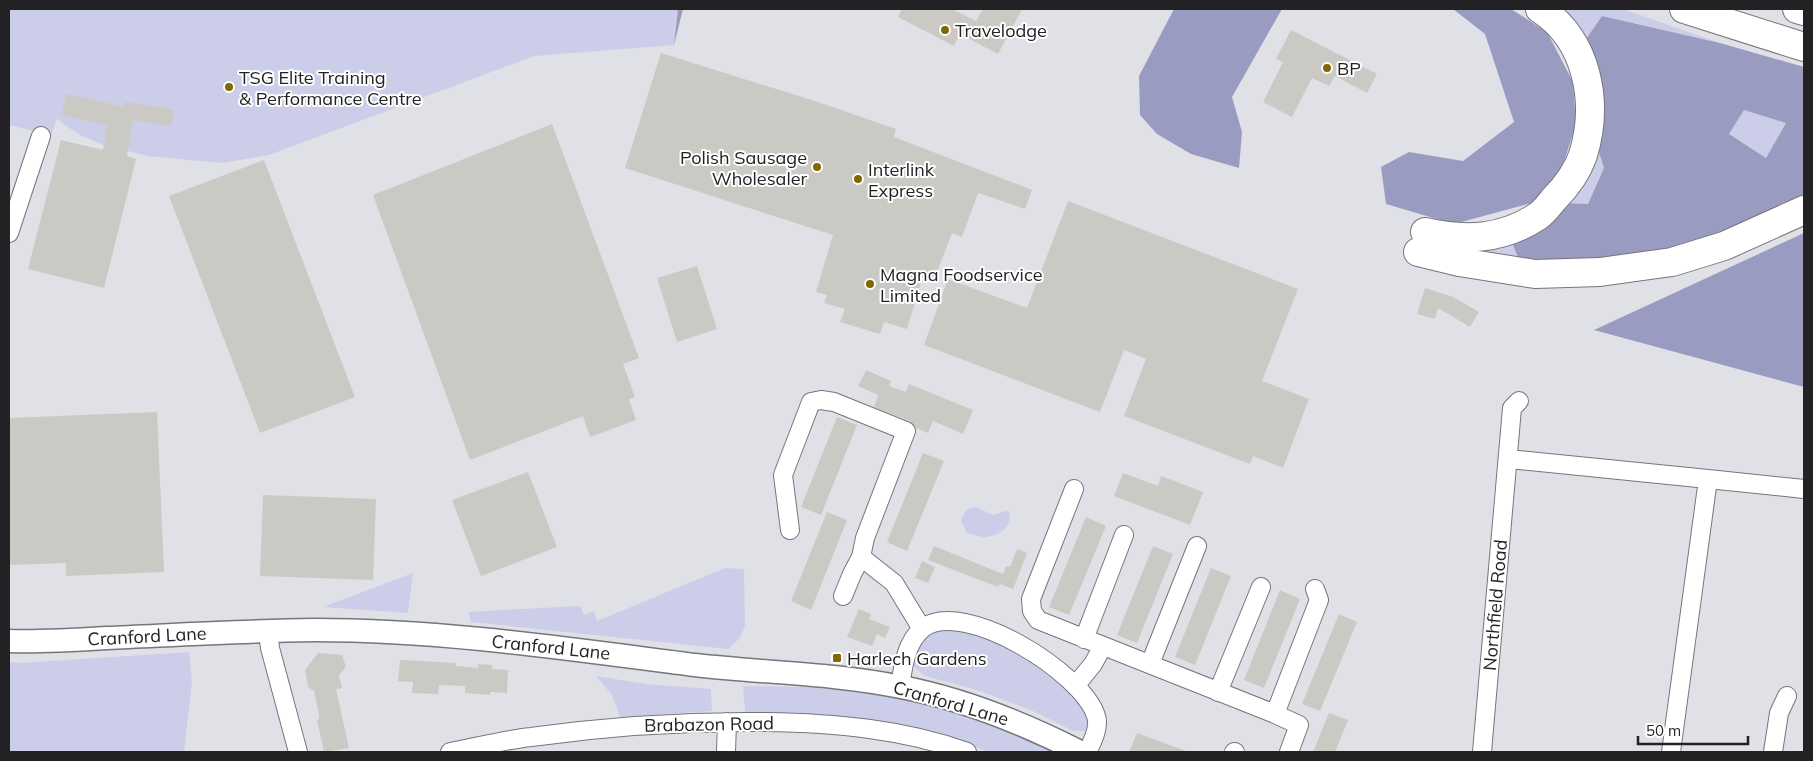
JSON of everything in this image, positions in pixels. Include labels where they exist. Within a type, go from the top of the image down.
[{"type":"highway","points":[[1540,9],[1566,32],[1579,55],[1588,80],[1591,107],[1589,131],[1582,156],[1573,176],[1539,215],[1518,227],[1489,236],[1421,242],[1459,262],[1536,274],[1600,272],[1672,262],[1724,246],[1804,210]]},
{"type":"highway","points":[[1684,9],[1804,47]]},
{"type":"highway","points":[[1798,9],[1804,11]]},
{"type":"street","points":[[9,233],[41,136]]},
{"type":"street","points":[[790,530],[783,475],[811,402],[821,400],[834,402],[906,431],[865,538],[862,557],[852,574],[843,596]]},
{"type":"street","name":"Northfield Road","points":[[1482,752],[1512,408],[1519,401]]},
{"type":"street","points":[[1508,459],[1804,489]]},
{"type":"street","points":[[1671,752],[1708,479]]},
{"type":"street","points":[[1074,489],[1032,599],[1032,611],[1038,620],[1299,725],[1289,752]]},
{"type":"street","points":[[1084,639],[1124,535]]},
{"type":"street","points":[[1150,664],[1197,546]]},
{"type":"street","points":[[862,557],[894,583],[922,629]]},
{"type":"street","points":[[1218,692],[1261,587]]},
{"type":"street","points":[[1275,714],[1319,600],[1315,590]]},
{"type":"street","points":[[900,687],[908,649],[922,629],[933,623],[946,620],[973,623],[1001,635],[1034,653],[1076,685],[1097,717],[1095,731],[1087,752]]},
{"type":"street","name":"Cranford Lane","points":[[9,641],[321,630],[427,635],[653,658],[696,665],[840,678],[900,687],[1001,716],[1043,733],[1080,752]]},
{"type":"street","points":[[268,632],[270,648],[298,752]]},
{"type":"street","points":[[1076,685],[1093,664],[1103,646]]},
{"type":"street","points":[[1773,752],[1778,713],[1787,696]]},
{"type":"street","name":"Brabazon Road","points":[[450,752],[530,737],[600,729],[692,722],[814,723],[915,736],[967,752]]},
{"type":"street","points":[[726,752],[727,722]]},
{"type":"shaded area","name":"TSG Elite Training & Performance Centre","points":[[9,9],[678,9],[674,45],[534,56],[269,155],[222,163],[148,156],[103,145],[78,134],[57,119],[51,135],[9,125]]},
{"type":"shaded area","points":[[678,9],[683,9],[674,45]]},
{"type":"shaded area","points":[[1174,9],[1282,9],[1232,97],[1242,132],[1239,168],[1191,154],[1157,134],[1140,115],[1139,76]]},
{"type":"shaded area","points":[[1453,9],[1511,9],[1547,32],[1573,82],[1576,124],[1562,168],[1539,201],[1454,224],[1386,204],[1381,167],[1409,152],[1463,161],[1514,122],[1485,34]]},
{"type":"shaded area","points":[[1557,9],[1623,9],[1720,43],[1602,16],[1584,42]]},
{"type":"shaded area","points":[[1602,16],[1720,43],[1804,67],[1804,202],[1694,247],[1606,265],[1520,262],[1510,238],[1567,203],[1588,204],[1604,168],[1596,143],[1584,42]],"holes":[[[1744,110],[1786,123],[1766,158],[1729,134]]]},
{"type":"shaded area","points":[[1744,110],[1786,123],[1766,158],[1729,134]]},
{"type":"shaded area","points":[[1596,143],[1604,168],[1588,204],[1567,203]]},
{"type":"shaded area","points":[[1804,233],[1804,387],[1594,330]]},
{"type":"shaded area","points":[[1510,238],[1520,262],[1458,254]]},
{"type":"shaded area","points":[[976,507],[993,515],[1006,511],[1009,512],[1010,517],[1007,526],[1001,532],[987,537],[967,533],[961,521],[963,515],[970,508]]},
{"type":"shaded area","points":[[725,568],[744,569],[745,626],[739,639],[728,649],[471,622],[468,612],[580,606],[584,615],[594,611],[597,621]]},
{"type":"shaded area","points":[[413,573],[408,613],[323,607]]},
{"type":"shaded area","points":[[959,627],[1010,647],[1048,672],[1076,696],[1088,710],[1089,731],[1073,731],[1031,710],[980,691],[925,676],[914,667],[912,663],[914,655],[920,643],[939,628]]},
{"type":"shaded area","points":[[189,652],[192,681],[184,752],[9,752],[9,662],[21,663]]},
{"type":"shaded area","points":[[596,676],[646,684],[711,689],[712,711],[620,717],[612,695]]},
{"type":"shaded area","points":[[743,686],[808,687],[901,697],[981,720],[1030,739],[1056,752],[987,752],[917,729],[815,715],[745,712]]},
{"type":"building","name":"Travelodge","points":[[902,9],[952,9],[976,21],[983,9],[1022,9],[998,54],[960,34],[954,46],[898,17]]},
{"type":"building","points":[[1291,30],[1377,74],[1367,93],[1335,76],[1329,86],[1312,78],[1292,117],[1263,102],[1283,62],[1276,59]]},
{"type":"building","points":[[661,53],[818,102],[896,129],[894,137],[1032,190],[1025,209],[978,193],[962,237],[952,233],[934,280],[923,276],[907,329],[884,322],[880,334],[840,322],[845,309],[824,303],[827,295],[816,292],[833,235],[625,168]]},
{"type":"building","points":[[66,94],[124,107],[125,102],[174,110],[171,126],[133,120],[127,156],[136,159],[104,288],[28,269],[61,140],[103,150],[107,125],[62,115]]},
{"type":"building","points":[[552,124],[639,358],[623,364],[635,397],[629,399],[636,420],[590,437],[583,416],[470,460],[373,195]]},
{"type":"building","points":[[264,160],[355,397],[260,433],[169,196]]},
{"type":"building","points":[[1068,201],[1298,289],[1262,381],[1309,399],[1283,468],[1253,456],[1250,464],[1124,416],[1146,359],[1124,350],[1100,412],[924,345],[948,279],[1027,308]]},
{"type":"building","points":[[697,266],[717,329],[677,342],[657,278]]},
{"type":"building","points":[[1425,288],[1453,297],[1479,312],[1470,327],[1438,308],[1435,319],[1417,314]]},
{"type":"building","points":[[866,370],[891,381],[889,386],[906,392],[909,384],[973,410],[963,434],[933,421],[928,433],[916,428],[910,421],[874,407],[878,395],[858,386]]},
{"type":"building","points":[[157,412],[164,572],[66,576],[66,563],[9,565],[9,418]]},
{"type":"building","points":[[837,417],[857,425],[821,515],[801,507]]},
{"type":"building","points":[[923,453],[944,461],[907,551],[887,542]]},
{"type":"building","points":[[528,472],[557,547],[481,576],[452,500]]},
{"type":"building","points":[[1123,473],[1158,486],[1161,476],[1203,492],[1190,525],[1114,496]]},
{"type":"building","points":[[263,495],[376,499],[373,580],[260,576]]},
{"type":"building","points":[[827,512],[847,520],[811,610],[791,601]]},
{"type":"building","points":[[1086,517],[1106,526],[1069,615],[1049,607]]},
{"type":"building","points":[[934,546],[1003,574],[1006,566],[1010,567],[1017,549],[1027,553],[1013,589],[1000,584],[998,587],[928,560]]},
{"type":"building","points":[[1153,546],[1173,554],[1137,643],[1117,635]]},
{"type":"building","points":[[922,561],[935,567],[928,583],[915,578]]},
{"type":"building","points":[[1211,568],[1231,576],[1195,665],[1175,657]]},
{"type":"building","points":[[1280,590],[1300,599],[1264,688],[1244,680]]},
{"type":"building","points":[[859,609],[871,614],[869,619],[890,627],[885,638],[877,634],[872,646],[847,637]]},
{"type":"building","points":[[1339,614],[1357,622],[1320,711],[1302,704]]},
{"type":"building","points":[[318,653],[342,655],[346,667],[339,675],[342,688],[336,689],[349,748],[324,752],[317,720],[319,715],[314,691],[308,687],[305,670]]},
{"type":"building","points":[[400,660],[456,663],[456,666],[478,668],[478,664],[492,665],[492,669],[508,670],[507,693],[490,692],[490,695],[465,693],[465,686],[439,685],[438,694],[412,693],[413,682],[398,681]]},
{"type":"building","points":[[1329,713],[1348,720],[1335,752],[1313,752]]},
{"type":"building","points":[[1137,733],[1186,751],[1186,752],[1129,752]]},
{"type":"place","name":"Travelodge","points":[[945,30]]},
{"type":"place","name":"BP","points":[[1327,68]]},
{"type":"place","name":"TSG Elite Training & Performance Centre","points":[[229,87]]},
{"type":"place","name":"Polish Sausage Wholesaler","points":[[817,167]]},
{"type":"place","name":"Interlink Express","points":[[858,179]]},
{"type":"place","name":"Magna Foodservice Limited","points":[[870,284]]},
{"type":"place","name":"Harlech Gardens","points":[[837,658]]}]
